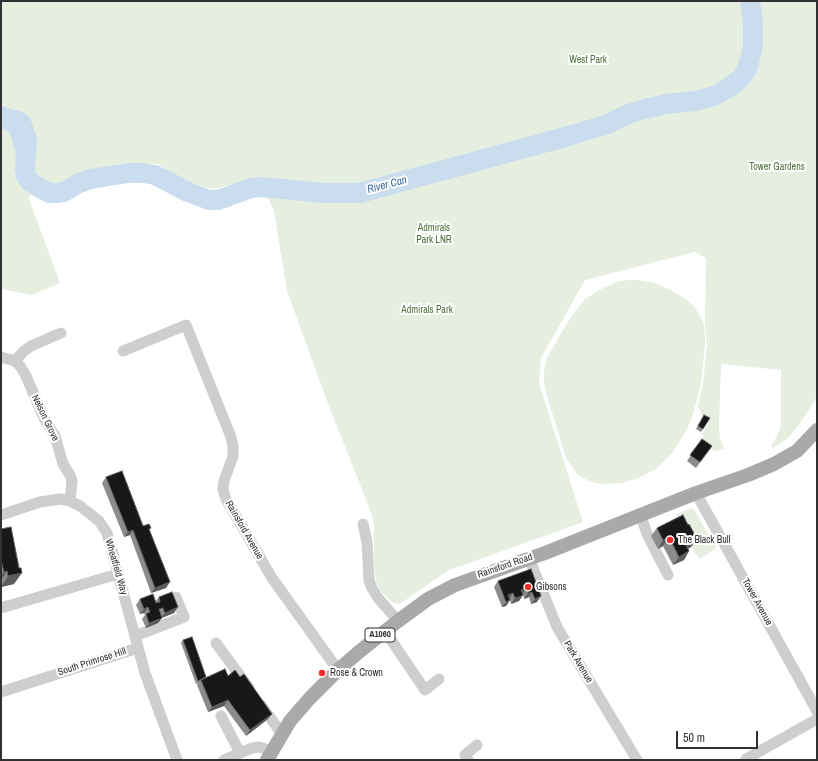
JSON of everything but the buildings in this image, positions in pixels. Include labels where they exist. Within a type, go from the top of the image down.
[{"type":"main road","name":"Rainsford Road","points":[[270,756],[290,721],[338,670],[385,631],[428,599],[455,585],[641,516],[696,493],[761,470],[797,451],[817,430]]},
{"type":"street","name":"Rainsford Avenue","points":[[123,351],[186,325],[232,442],[233,456],[224,481],[223,490],[226,499],[272,578],[338,670]]},
{"type":"street","points":[[1,357],[15,361],[31,346],[61,333]]},
{"type":"street","name":"Nelson Grove","points":[[15,361],[26,376],[40,410],[55,436],[63,464],[70,475],[72,482],[70,501]]},
{"type":"street","name":"Tower Avenue","points":[[696,493],[817,711]]},
{"type":"street","name":"Wheatfield Way","points":[[1,515],[52,499],[70,501],[89,511],[99,521],[106,533],[136,636],[138,648]]},
{"type":"street","points":[[641,516],[647,534],[668,575]]},
{"type":"street","points":[[363,524],[367,542],[369,580],[378,598],[398,621]]},
{"type":"street","name":"Park Avenue","points":[[529,558],[557,627],[637,760]]},
{"type":"street","points":[[1,608],[118,574]]},
{"type":"street","points":[[136,636],[184,617],[176,597]]},
{"type":"street","points":[[385,631],[425,690],[439,679]]},
{"type":"street","points":[[216,643],[282,734]]},
{"type":"street","name":"South Primrose Hill","points":[[1,692],[138,648],[145,673],[177,760]]},
{"type":"street","points":[[221,716],[240,753]]},
{"type":"street","points":[[746,759],[817,719]]},
{"type":"street","points":[[464,758],[477,745]]},
{"type":"street","points":[[224,760],[259,747],[270,756]]},
{"type":"green space","name":"Admirals Park LNR","points":[[1,1],[817,1],[817,397],[799,425],[787,439],[773,448],[771,446],[781,426],[781,370],[721,364],[719,427],[720,439],[724,449],[715,451],[711,449],[706,444],[702,434],[710,421],[701,414],[698,406],[703,384],[707,345],[705,322],[706,258],[695,252],[585,280],[541,358],[539,383],[583,522],[447,571],[400,604],[393,603],[380,590],[376,581],[374,568],[374,526],[372,515],[327,401],[287,291],[274,211],[258,177],[214,189],[190,184],[158,164],[125,163],[82,173],[56,185],[37,178],[14,173],[22,186],[31,192],[29,199],[60,283],[32,295],[1,289]]},
{"type":"green space","points":[[638,280],[654,283],[671,290],[694,306],[703,322],[705,332],[701,383],[694,411],[687,430],[672,453],[656,469],[639,478],[622,483],[595,483],[577,474],[566,458],[546,393],[544,371],[546,360],[553,347],[569,320],[585,299],[616,282]]},
{"type":"green space","points":[[693,508],[716,548],[700,559],[691,547],[676,514]]},
{"type":"water","points":[[1,107],[20,111],[30,118],[36,135],[36,155],[17,152],[14,148],[9,132],[1,128]]},
{"type":"waterway","name":"River Can","points":[[1,116],[18,124],[22,131],[26,148],[25,172],[29,181],[50,193],[64,192],[79,183],[91,179],[128,173],[155,175],[188,192],[209,200],[218,200],[251,188],[262,187],[323,193],[360,193],[565,137],[605,125],[631,113],[645,109],[666,104],[695,101],[714,96],[730,87],[741,78],[747,69],[753,47],[753,23],[750,1]]},
{"type":"place","name":"The Black Bull","points":[[670,540]]},
{"type":"place","name":"Gibsons","points":[[528,587]]},
{"type":"place","name":"Rose & Crown","points":[[322,673]]},
{"type":"park label","name":"West Park","points":[[588,60]]},
{"type":"park label","name":"Tower Gardens","points":[[777,167]]},
{"type":"park label","name":"Admirals Park","points":[[427,310]]}]
